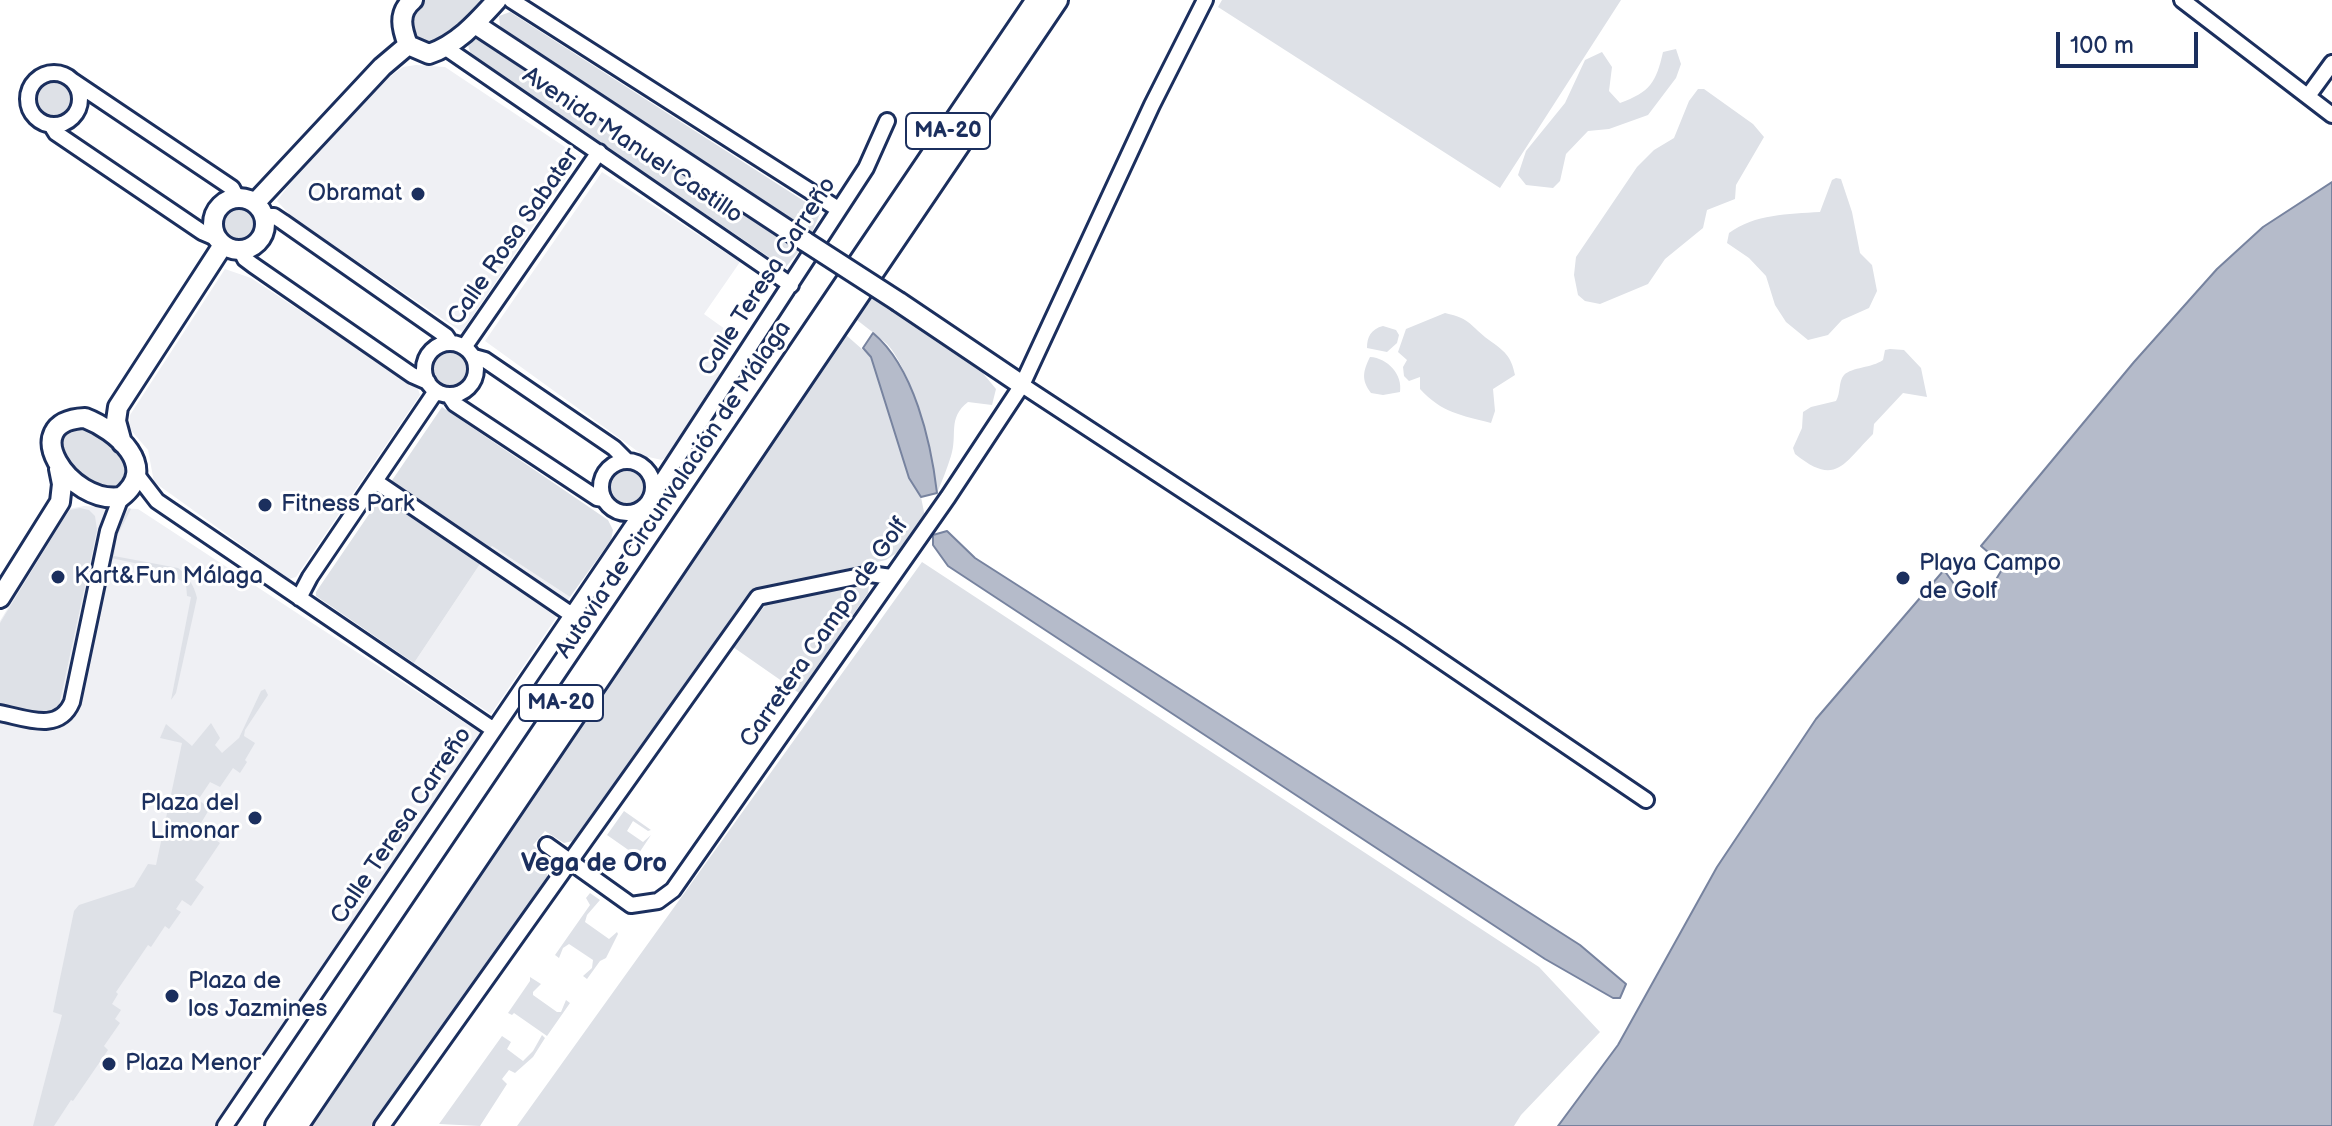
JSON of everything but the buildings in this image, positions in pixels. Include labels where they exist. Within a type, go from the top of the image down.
[{"type":"highway","name":"Autovía de Circunvalación de Málaga","points":[[297,1126],[860,276],[1037,0]]},
{"type":"highway","name":"Autovía de Circunvalación de Málaga","points":[[276,1126],[860,276],[1057,0]]},
{"type":"main road","points":[[409,1],[401,24],[408,45],[429,54],[446,48],[497,0]]},
{"type":"main road","name":"Avenida Manuel Castillo","points":[[475,24],[1022,385]]},
{"type":"main road","points":[[260,210],[382,67],[408,45]]},
{"type":"main road","points":[[237,198],[260,210],[265,232],[248,249],[227,245],[213,221],[221,205],[237,198]]},
{"type":"main road","points":[[122,443],[116,421],[118,407],[227,245]]},
{"type":"main road","points":[[0,598],[60,502],[62,484],[51,449],[57,430],[63,423],[75,419],[90,420],[118,407]]},
{"type":"main road","points":[[60,502],[94,495],[123,496],[134,486],[137,463],[132,452],[90,420]]},
{"type":"main road","points":[[59,469],[94,495]]},
{"type":"street","points":[[511,0],[838,209]]},
{"type":"street","name":"Carretera Campo de Golf","points":[[569,862],[631,905],[658,901],[673,890],[972,462],[1022,385],[1152,105],[1205,0]]},
{"type":"street","points":[[2182,0],[2332,115]]},
{"type":"street","name":"Avenida Manuel Castillo","points":[[446,48],[791,285]]},
{"type":"street","points":[[2308,96],[2332,63]]},
{"type":"street","points":[[73,81],[80,95],[78,111],[67,122],[43,123],[31,112],[28,95],[31,88],[42,76],[59,74],[73,81],[232,188],[237,198]]},
{"type":"street","name":"Calle Teresa Carreño","points":[[225,1126],[649,502],[866,168],[887,121]]},
{"type":"street","points":[[51,125],[56,133],[92,158],[202,232],[227,245],[412,375],[438,389],[455,404],[597,498],[603,499]]},
{"type":"street","name":"Calle Rosa Sabater","points":[[463,349],[599,152]]},
{"type":"street","points":[[260,210],[283,222],[463,349],[485,360],[614,448],[627,461]]},
{"type":"street","points":[[435,347],[463,349],[477,366],[472,383],[458,394],[438,389],[424,367],[429,352],[435,347]]},
{"type":"street","points":[[1022,385],[1403,635],[1646,800]]},
{"type":"street","points":[[299,598],[310,577],[438,389]]},
{"type":"street","points":[[616,551],[621,535],[620,524],[600,490],[604,473],[618,462],[627,461],[643,466],[666,464],[680,453]]},
{"type":"street","points":[[615,511],[631,514],[649,502],[652,480],[643,466]]},
{"type":"street","points":[[137,475],[157,501],[494,730]]},
{"type":"street","points":[[375,481],[572,615]]},
{"type":"street","points":[[94,495],[105,509],[108,531]]},
{"type":"street","points":[[0,713],[48,722],[60,719],[68,712],[108,531],[123,496],[157,501]]},
{"type":"street","points":[[382,1126],[758,597],[870,574],[891,577]]},
{"type":"street","points":[[547,845],[569,862]]},
{"type":"shaded area","points":[[422,0],[489,0],[440,42],[424,44],[412,33],[410,12]]},
{"type":"shaded area","points":[[1222,0],[1621,0],[1500,188],[1218,7]]},
{"type":"shaded area","points":[[510,12],[821,212],[811,234],[665,140],[660,133],[503,29],[499,16]]},
{"type":"shaded area","points":[[478,37],[801,249],[785,268],[471,55],[468,45]]},
{"type":"shaded area","points":[[1676,49],[1681,64],[1676,78],[1648,115],[1609,129],[1588,131],[1566,154],[1560,181],[1553,188],[1526,185],[1518,175],[1526,151],[1565,103],[1585,60],[1602,52],[1612,67],[1609,91],[1620,103],[1645,90],[1658,72],[1663,52]]},
{"type":"shaded area","points":[[403,67],[445,67],[580,157],[462,332],[292,217],[277,201],[294,178],[388,78]]},
{"type":"shaded area","points":[[53,79],[67,84],[72,98],[67,112],[53,117],[39,112],[34,98],[39,84]]},
{"type":"shaded area","points":[[1698,89],[1704,89],[1753,124],[1764,137],[1736,185],[1735,199],[1707,210],[1703,228],[1665,259],[1648,284],[1600,304],[1585,301],[1578,295],[1574,275],[1576,257],[1637,167],[1654,150],[1674,138],[1689,101]]},
{"type":"shaded area","points":[[602,172],[740,262],[704,314],[736,337],[719,363],[720,379],[671,454],[662,460],[644,456],[485,341]]},
{"type":"shaded area","points":[[1841,179],[1852,212],[1860,253],[1872,265],[1877,291],[1869,308],[1842,320],[1828,335],[1808,340],[1786,322],[1775,305],[1766,276],[1749,258],[1727,243],[1729,233],[1750,222],[1772,216],[1820,212],[1832,180]]},
{"type":"shaded area","points":[[239,205],[252,211],[258,224],[252,237],[239,243],[226,237],[220,224],[226,211]]},
{"type":"shaded area","points":[[225,269],[251,278],[418,389],[420,395],[296,577],[289,579],[154,482],[148,450],[129,428],[130,415]]},
{"type":"shaded area","points":[[873,297],[972,360],[996,389],[992,405],[968,402],[957,414],[951,456],[937,493],[926,437],[905,374],[887,344],[857,320]]},
{"type":"shaded area","points":[[1445,313],[1470,324],[1509,358],[1515,375],[1493,389],[1495,411],[1491,423],[1444,408],[1420,389],[1420,377],[1409,381],[1404,376],[1403,367],[1407,360],[1398,352],[1406,329]]},
{"type":"shaded area","points":[[1383,326],[1396,330],[1399,335],[1397,343],[1387,352],[1367,348],[1370,334]]},
{"type":"shaded area","points":[[846,335],[871,357],[909,478],[921,497],[925,517],[898,552],[886,560],[773,585],[745,598],[573,841],[564,843],[545,831],[533,845],[546,861],[546,881],[371,1126],[308,1126]]},
{"type":"shaded area","points":[[450,348],[464,354],[470,368],[464,382],[450,388],[436,382],[430,368],[436,354]]},
{"type":"shaded area","points":[[1885,350],[1904,350],[1921,368],[1927,397],[1903,393],[1874,424],[1873,434],[1838,468],[1820,469],[1795,454],[1793,448],[1802,428],[1803,412],[1836,401],[1844,375],[1878,363],[1883,360]]},
{"type":"shaded area","points":[[1370,357],[1383,360],[1393,368],[1400,392],[1383,395],[1371,393],[1364,375]]},
{"type":"shaded area","points":[[442,407],[608,520],[613,530],[611,540],[570,597],[492,546],[414,663],[316,596],[316,592]]},
{"type":"shaded area","points":[[71,426],[87,427],[122,454],[128,464],[127,479],[116,490],[100,490],[63,463],[57,442]]},
{"type":"shaded area","points":[[626,468],[639,474],[645,487],[639,500],[626,506],[613,500],[607,487],[613,474]]},
{"type":"shaded area","points":[[84,506],[138,509],[482,734],[216,1126],[0,1126],[0,621],[68,509]]},
{"type":"shaded area","points":[[129,508],[117,536],[114,556],[178,568],[190,581],[197,598],[176,693],[171,700],[191,597],[187,596],[186,584],[175,577],[176,572],[111,558],[115,534]]},
{"type":"shaded area","name":"Kart&Fun Málaga","points":[[70,510],[89,510],[95,516],[97,530],[59,706],[45,715],[0,706],[0,623],[64,518]]},
{"type":"shaded area","points":[[492,546],[570,597],[491,714],[414,663]]},
{"type":"shaded area","points":[[922,562],[1539,967],[1600,1032],[1514,1126],[517,1126]]},
{"type":"shaded area","points":[[862,582],[869,586],[868,593],[799,693],[733,647],[767,603]]},
{"type":"shaded area","points":[[265,689],[268,695],[245,730],[244,736],[255,743],[245,760],[247,762],[240,773],[233,768],[220,787],[210,782],[198,800],[210,808],[198,828],[220,843],[195,880],[204,887],[191,906],[182,900],[176,909],[181,912],[169,929],[165,926],[151,947],[148,945],[116,992],[118,994],[112,1004],[121,1010],[115,1019],[120,1023],[104,1046],[108,1050],[73,1101],[54,1126],[33,1126],[62,1015],[53,1012],[74,911],[79,905],[134,887],[148,864],[156,865],[182,743],[160,738],[166,724],[192,746],[211,723],[220,738],[215,745],[222,753],[239,738],[261,691]]},
{"type":"shaded area","points":[[624,811],[651,830],[633,821],[627,831],[643,842],[651,835],[637,856],[607,835]]},
{"type":"shaded area","points":[[590,893],[600,900],[585,922],[609,939],[618,934],[606,958],[600,961],[587,979],[583,976],[592,968],[593,960],[569,944],[563,948],[559,958],[555,955],[590,905],[586,898]]},
{"type":"shaded area","points":[[530,977],[541,984],[533,995],[557,1012],[561,1012],[566,1000],[570,1003],[547,1036],[514,1013],[508,1013]]},
{"type":"shaded area","points":[[542,1035],[545,1038],[533,1057],[515,1073],[509,1070],[502,1079],[507,1084],[480,1126],[439,1124],[502,1036],[511,1042],[507,1049],[523,1061]]},
{"type":"water","points":[[2332,182],[2332,1126],[1558,1126],[1618,1045],[1717,867],[1816,719],[1944,570],[1962,595],[1979,597],[1994,583],[2004,566],[1981,546],[2134,362],[2217,269],[2263,227]]},
{"type":"water","points":[[873,333],[887,348],[910,385],[925,429],[937,493],[921,497],[909,478],[871,357],[863,348]]},
{"type":"water","points":[[947,531],[975,558],[1580,945],[1626,984],[1620,998],[1613,998],[1545,959],[948,566],[933,545],[933,535]]},
{"type":"place","name":"Obramat","points":[[418,194]]},
{"type":"place","name":"Fitness Park","points":[[265,505]]},
{"type":"place","name":"Kart&Fun Málaga","points":[[58,577]]},
{"type":"place","name":"Playa Campo de Golf","points":[[1903,578]]},
{"type":"place","name":"Plaza del Limonar","points":[[255,818]]},
{"type":"place","name":"Plaza de los Jazmines","points":[[172,996]]},
{"type":"place","name":"Plaza Menor","points":[[109,1064]]},
{"type":"district","name":"Vega de Oro","points":[[594,864]]}]
